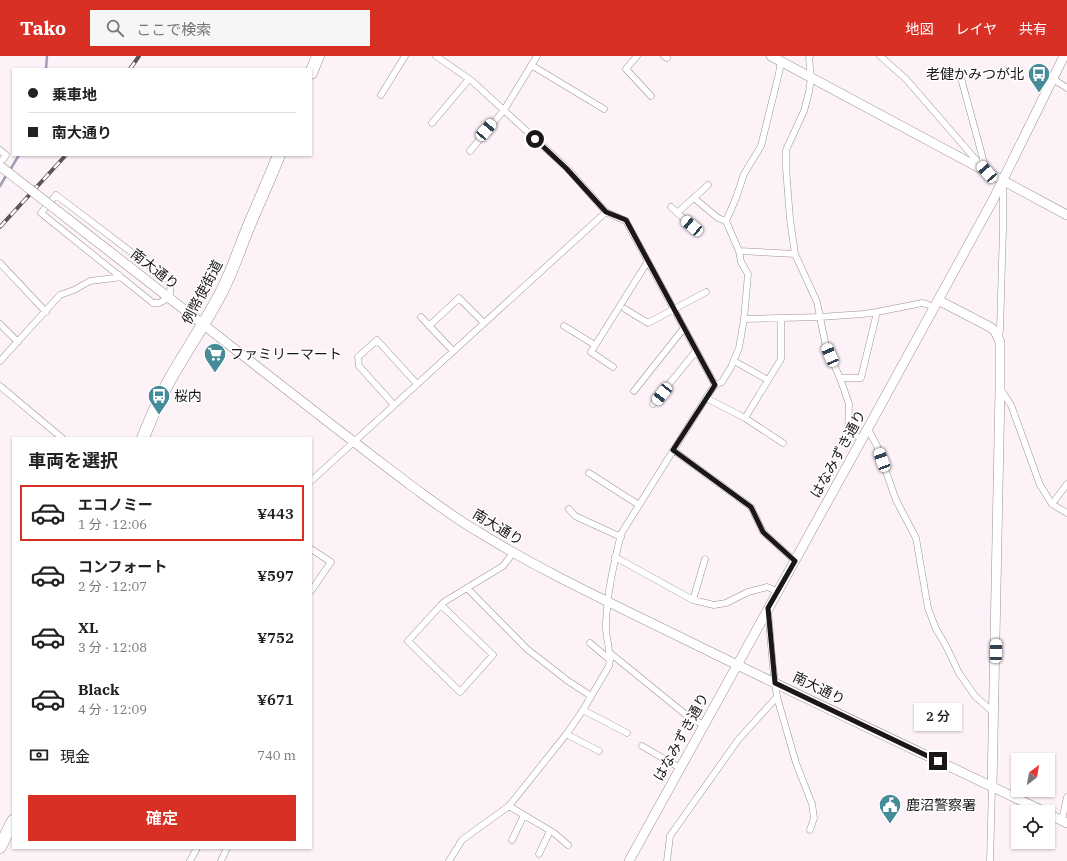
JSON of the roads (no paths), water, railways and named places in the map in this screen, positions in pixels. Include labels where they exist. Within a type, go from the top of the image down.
[{"type":"highway","points":[[312,71],[318,56]]},
{"type":"highway","name":"例幣使街道","points":[[142,437],[178,364],[204,324],[226,282],[279,156]]},
{"type":"highway","points":[[0,847],[12,823]]},
{"type":"street","points":[[381,95],[405,56]]},
{"type":"street","points":[[436,56],[469,79],[504,110],[566,168],[606,212],[626,220],[715,385]]},
{"type":"street","points":[[470,151],[504,110],[537,56]]},
{"type":"street","points":[[637,56],[626,69],[650,96]]},
{"type":"street","points":[[771,56],[1067,215]]},
{"type":"street","points":[[810,56],[811,78],[809,92],[804,111],[786,150],[786,176],[790,219],[795,254],[817,302],[826,347],[840,378],[849,404],[848,430],[862,439]]},
{"type":"street","points":[[880,56],[906,79],[987,172]]},
{"type":"street","name":"はなみずき通り","points":[[629,861],[936,304],[1003,180],[1064,56]]},
{"type":"street","points":[[726,222],[744,174],[761,146],[780,73],[781,61]]},
{"type":"street","points":[[531,65],[604,109]]},
{"type":"street","points":[[961,78],[987,172]]},
{"type":"street","points":[[432,123],[469,79]]},
{"type":"street","points":[[1053,79],[1067,88]]},
{"type":"street","points":[[0,150],[6,155],[0,165]]},
{"type":"street","name":"南大通り","points":[[0,165],[353,442],[443,509],[474,529],[513,553],[554,575],[737,665],[1029,805]]},
{"type":"street","points":[[998,336],[1000,330],[1003,180]]},
{"type":"street","points":[[678,213],[708,185]]},
{"type":"street","points":[[56,195],[168,280],[171,287],[169,298],[159,303],[154,303],[119,275],[42,213],[56,195]]},
{"type":"street","points":[[449,861],[462,840],[509,806],[566,734],[583,710],[609,666],[610,653],[606,625],[608,601],[615,557],[621,537],[706,398],[715,385],[722,382],[739,348],[744,319],[748,274],[741,262],[739,251],[726,222],[718,218],[694,198]]},
{"type":"street","points":[[671,208],[692,226]]},
{"type":"street","points":[[312,480],[606,212]]},
{"type":"street","points":[[739,251],[795,254]]},
{"type":"street","points":[[613,367],[591,352],[648,261]]},
{"type":"street","points":[[0,263],[46,312]]},
{"type":"street","points":[[0,361],[60,295],[74,290],[90,281],[115,278],[119,275]]},
{"type":"street","points":[[624,309],[648,323],[706,292]]},
{"type":"street","points":[[429,326],[459,298],[484,323]]},
{"type":"street","points":[[744,319],[820,317],[877,312],[922,303],[936,304],[990,328],[995,331],[998,336],[1001,348],[990,861]]},
{"type":"street","points":[[840,378],[862,378],[877,312]]},
{"type":"street","points":[[421,317],[453,351]]},
{"type":"street","points":[[745,418],[781,359],[781,318]]},
{"type":"street","points":[[0,324],[18,342]]},
{"type":"street","points":[[564,326],[595,345]]},
{"type":"street","points":[[634,391],[684,328]]},
{"type":"street","points":[[394,404],[359,366],[358,356],[378,340],[417,384]]},
{"type":"street","points":[[654,404],[696,351]]},
{"type":"street","points":[[734,360],[768,380]]},
{"type":"street","points":[[0,386],[61,437]]},
{"type":"street","points":[[1000,389],[1010,405],[1040,485],[1052,504],[1067,513]]},
{"type":"street","points":[[706,398],[745,418],[783,443]]},
{"type":"street","points":[[868,429],[877,446],[896,500],[916,538],[928,608],[936,629],[959,673],[975,696],[994,713]]},
{"type":"street","points":[[673,450],[751,507],[763,532],[795,561]]},
{"type":"street","points":[[589,473],[640,505]]},
{"type":"street","points":[[1052,504],[1067,484]]},
{"type":"street","points":[[569,509],[575,516],[621,537]]},
{"type":"street","points":[[312,550],[331,562],[312,590]]},
{"type":"street","points":[[441,605],[493,655],[460,692],[408,641],[441,605],[444,602],[503,566],[513,553]]},
{"type":"street","points":[[615,557],[694,600],[714,606],[726,603],[748,592],[767,587],[777,591]]},
{"type":"street","points":[[694,600],[705,559]]},
{"type":"street","points":[[467,588],[527,648],[591,696]]},
{"type":"street","points":[[768,608],[775,683],[796,763],[812,804],[814,818],[810,830]]},
{"type":"street","points":[[590,643],[610,660]]},
{"type":"street","points":[[610,653],[690,718],[704,725]]},
{"type":"street","points":[[667,861],[670,836],[738,740],[778,697]]},
{"type":"street","points":[[583,710],[627,733]]},
{"type":"street","points":[[566,734],[599,751]]},
{"type":"street","points":[[642,746],[680,768]]},
{"type":"street","points":[[1064,821],[1067,797]]},
{"type":"street","points":[[509,806],[550,830],[568,845]]},
{"type":"street","points":[[512,840],[524,815]]},
{"type":"street","points":[[539,854],[550,830]]},
{"type":"street","points":[[190,861],[196,849]]},
{"type":"street","points":[[221,861],[227,849]]},
{"type":"waterway","points":[[46,68],[47,56]]},
{"type":"waterway","points":[[10,170],[18,156]]},
{"type":"waterway","points":[[0,186],[7,174]]},
{"type":"railway","points":[[131,68],[139,56]]},
{"type":"railway","points":[[0,227],[65,156]]},
{"type":"place","name":"老健かみつが北","points":[[1039,94]]},
{"type":"place","name":"ファミリーマート","points":[[215,374]]},
{"type":"place","name":"桜内","points":[[159,416]]},
{"type":"place","name":"鹿沼警察署","points":[[890,824]]}]
